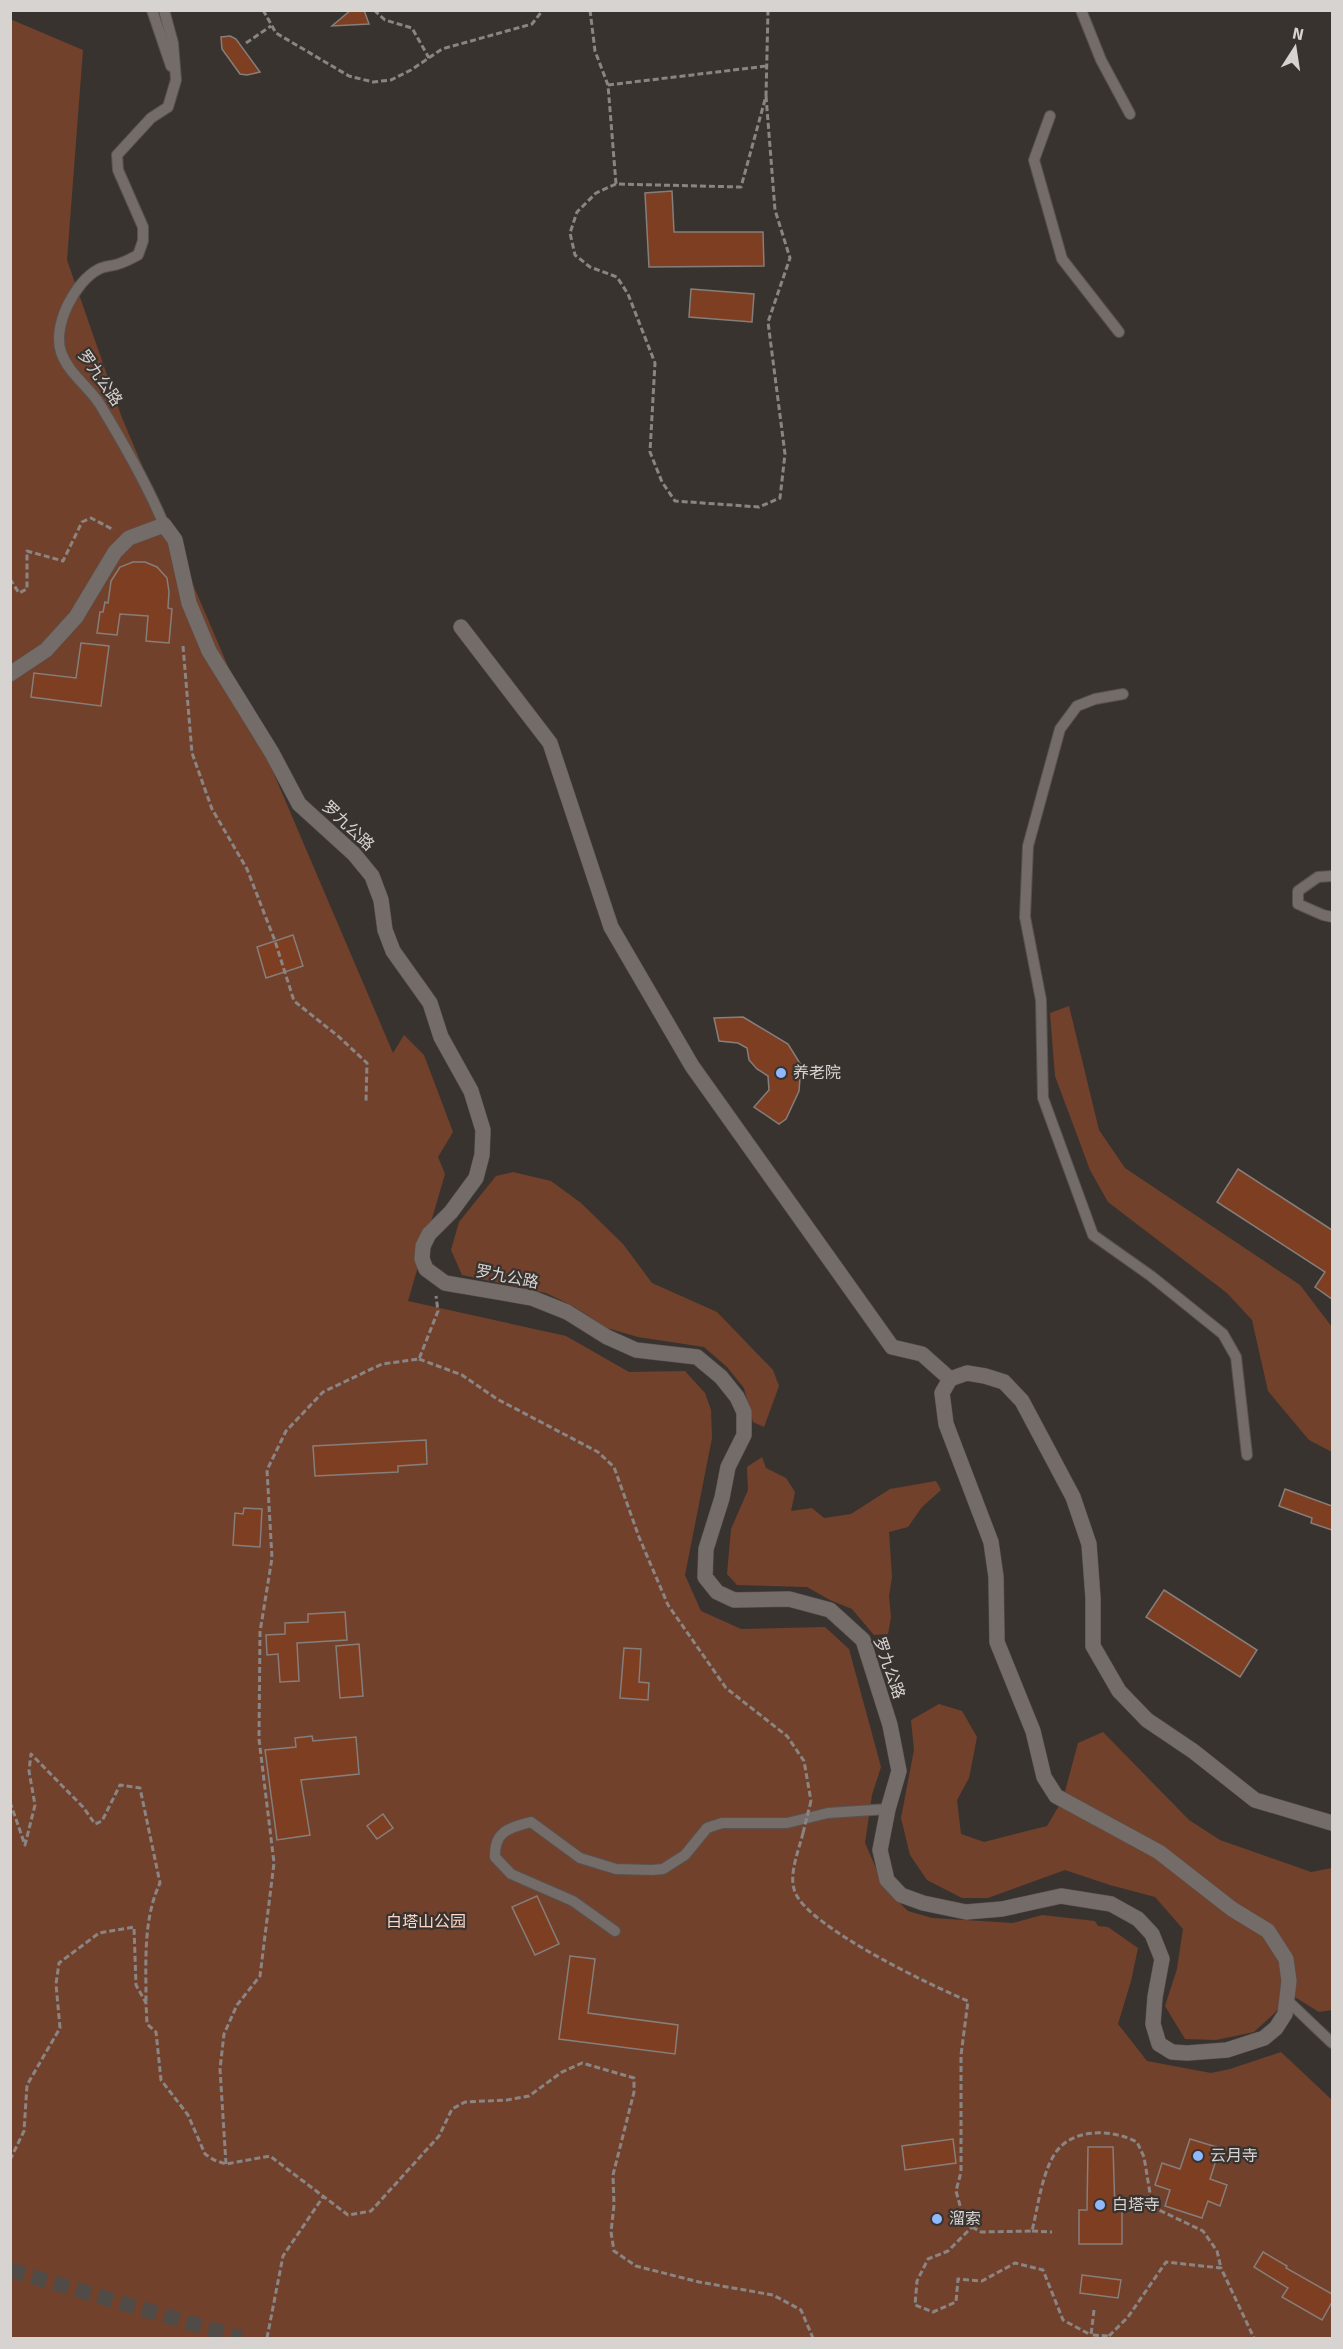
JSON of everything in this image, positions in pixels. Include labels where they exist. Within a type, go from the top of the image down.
[{"type":"street","points":[[10,674],[46,650],[76,617],[115,552],[129,538],[164,525]]},
{"type":"street","name":"罗九公路","points":[[164,525],[175,540],[189,603],[209,651],[272,753],[299,804],[354,854],[372,876],[381,900],[385,930],[393,951],[430,1003],[441,1037],[471,1091],[483,1130],[482,1155],[476,1178],[451,1212],[429,1234],[423,1246],[422,1259],[426,1269],[445,1283],[532,1298],[567,1312],[607,1337],[636,1350],[697,1357],[721,1377],[737,1397],[744,1412],[744,1435],[728,1467],[722,1498],[706,1549],[705,1577],[717,1592],[735,1600],[789,1599],[830,1610],[863,1640],[890,1725],[899,1771],[888,1809],[880,1850],[887,1880],[901,1895],[923,1903],[966,1912],[1002,1910],[1060,1896],[1111,1904],[1138,1919],[1152,1934],[1162,1959],[1153,2024],[1159,2044],[1172,2052],[1227,2050],[1264,2038],[1276,2028],[1285,2014],[1289,1981],[1286,1959],[1268,1930],[1232,1909],[1158,1852],[1056,1796],[1044,1778],[1033,1731],[997,1642],[996,1577],[991,1542],[945,1424],[942,1394],[950,1379]]},
{"type":"street","points":[[461,627],[550,742],[610,927],[692,1066],[892,1347],[922,1354],[950,1379],[967,1373],[1004,1382],[1023,1401],[1077,1507],[1089,1544],[1093,1598],[1093,1646],[1119,1691],[1147,1719],[1256,1800],[1332,1823]]},
{"type":"lane","points":[[152,10],[176,80]]},
{"type":"lane","name":"罗九公路","points":[[164,10],[173,43],[176,80],[168,107],[151,118],[117,155],[118,170],[143,227],[143,241],[138,255],[121,264],[99,269],[85,280],[69,302],[60,326],[60,351],[75,376],[98,401],[156,505],[164,525]]},
{"type":"lane","points":[[1081,10],[1101,60],[1130,114]]},
{"type":"lane","points":[[1050,116],[1034,160],[1062,259],[1119,332]]},
{"type":"lane","points":[[1123,694],[1095,699],[1077,706],[1060,729],[1028,846],[1025,917],[1041,1000],[1043,1098],[1093,1235],[1151,1276],[1223,1334],[1236,1357],[1247,1455]]},
{"type":"lane","points":[[1332,876],[1318,877],[1298,891],[1298,904],[1332,917]]},
{"type":"lane","points":[[615,1931],[573,1901],[511,1874],[495,1857],[494,1845],[501,1835],[510,1828],[531,1822],[580,1858],[616,1869],[652,1870],[663,1869],[686,1855],[707,1828],[722,1823],[787,1823],[828,1813],[888,1809]]},
{"type":"lane","points":[[1287,2000],[1332,2043]]},
{"type":"path","points":[[263,10],[276,33],[349,76],[373,82],[391,80],[442,49],[532,24],[543,10]]},
{"type":"path","points":[[374,10],[385,20],[412,28],[429,58]]},
{"type":"path","points":[[590,10],[595,51],[608,85],[616,184]]},
{"type":"path","points":[[766,96],[741,187],[616,184],[596,193],[576,212],[570,233],[575,255],[590,267],[617,277],[628,294],[655,363],[650,452],[662,482],[675,501],[759,507],[780,498],[785,454],[768,322],[790,258],[775,210],[766,96],[768,10]]},
{"type":"path","points":[[246,43],[271,26]]},
{"type":"path","points":[[608,85],[767,66]]},
{"type":"path","points":[[10,579],[20,593],[27,589],[27,551],[63,561],[82,522],[91,518],[129,538]]},
{"type":"path","points":[[183,646],[192,753],[212,809],[248,869],[275,941],[294,1001],[338,1036],[367,1063],[366,1101]]},
{"type":"path","points":[[419,1359],[438,1311],[435,1292]]},
{"type":"path","points":[[226,2164],[220,2069],[224,2034],[237,2005],[260,1976],[274,1863],[259,1739],[260,1632],[272,1558],[267,1470],[286,1431],[322,1392],[382,1364],[419,1359],[462,1375],[497,1399],[598,1452],[614,1467],[639,1537],[668,1605],[726,1688],[787,1736],[804,1761],[811,1802],[793,1878],[795,1892],[809,1911],[896,1967],[968,2001],[961,2055],[961,2172],[956,2191],[961,2209],[972,2227],[981,2232],[1052,2232]]},
{"type":"path","points":[[10,1803],[25,1845],[35,1805],[29,1771],[31,1754],[83,1807],[95,1824],[102,1821],[120,1785],[140,1788],[160,1883],[153,1896],[147,1940],[147,2024],[156,2032],[160,2080],[188,2115],[205,2154],[214,2160],[226,2164],[270,2156],[348,2215],[371,2211],[439,2136],[452,2109],[465,2102],[507,2100],[529,2096],[562,2072],[582,2063],[634,2078],[634,2092],[613,2175],[614,2205],[611,2232],[614,2251],[636,2266],[699,2282],[773,2295],[801,2310],[813,2338]]},
{"type":"path","points":[[10,2160],[24,2131],[27,2085],[60,2028],[56,1984],[59,1962],[99,1933],[134,1927],[136,1985],[146,2003]]},
{"type":"path","points":[[1032,2231],[1043,2183],[1054,2154],[1066,2142],[1080,2136],[1096,2133],[1122,2134],[1137,2142],[1144,2157],[1151,2199],[1159,2210],[1203,2230],[1217,2251],[1221,2268],[1254,2338]]},
{"type":"path","points":[[267,2338],[283,2256],[323,2197]]},
{"type":"path","points":[[972,2227],[948,2251],[928,2259],[917,2281],[915,2305],[933,2312],[956,2302],[958,2279],[982,2281],[1015,2263],[1043,2270],[1063,2320],[1091,2335],[1109,2337],[1128,2318],[1166,2262],[1221,2268]]},
{"type":"path","points":[[1091,2335],[1094,2310]]},
{"type":"green space","name":"白塔山公园","points":[[10,19],[83,50],[67,260],[122,418],[393,1053],[404,1035],[424,1055],[453,1132],[438,1157],[445,1174],[408,1301],[566,1336],[629,1372],[685,1371],[705,1393],[711,1410],[712,1438],[685,1575],[701,1611],[741,1629],[825,1627],[849,1649],[881,1767],[872,1795],[865,1843],[885,1889],[908,1911],[932,1918],[1013,1923],[1042,1915],[1095,1921],[1098,1926],[1108,1927],[1138,1948],[1118,2024],[1147,2061],[1211,2073],[1281,2052],[1332,2100],[1332,2338],[11,2338]]},
{"type":"green space","points":[[1069,1006],[1099,1130],[1125,1168],[1300,1285],[1332,1327],[1332,1452],[1309,1440],[1268,1391],[1252,1320],[1227,1293],[1108,1202],[1090,1170],[1055,1076],[1050,1013]]},
{"type":"green space","points":[[513,1172],[551,1181],[581,1203],[623,1244],[652,1283],[717,1312],[773,1370],[779,1386],[764,1427],[753,1422],[744,1388],[727,1367],[704,1347],[638,1337],[607,1328],[573,1306],[546,1293],[462,1275],[451,1250],[459,1222],[496,1176]]},
{"type":"green space","points":[[762,1457],[766,1468],[786,1478],[795,1492],[791,1511],[812,1508],[824,1518],[851,1514],[890,1489],[936,1481],[941,1490],[922,1507],[908,1527],[889,1532],[892,1577],[889,1596],[891,1617],[888,1634],[874,1635],[852,1609],[807,1587],[737,1585],[727,1574],[731,1529],[748,1490],[747,1467]]},
{"type":"green space","points":[[939,1704],[962,1711],[977,1737],[969,1778],[957,1800],[961,1834],[984,1842],[1047,1826],[1063,1799],[1078,1743],[1103,1732],[1189,1820],[1220,1840],[1311,1872],[1332,1868],[1332,2010],[1319,2012],[1293,1996],[1254,2032],[1216,2040],[1185,2039],[1165,2006],[1177,1969],[1183,1929],[1155,1897],[1065,1870],[988,1898],[962,1898],[927,1880],[910,1855],[901,1818],[914,1750],[911,1720]]},
{"type":"building","points":[[351,10],[364,10],[369,24],[332,26]]},
{"type":"building","points":[[230,36],[236,39],[260,72],[240,74],[222,49],[221,37]]},
{"type":"building","points":[[672,191],[674,232],[763,232],[764,266],[649,267],[645,193]]},
{"type":"building","points":[[691,289],[754,294],[752,322],[689,317]]},
{"type":"building","points":[[133,562],[145,562],[157,567],[167,578],[168,608],[172,609],[169,643],[146,641],[148,616],[120,614],[117,635],[97,633],[100,612],[103,612],[105,602],[108,603],[111,581],[120,567]]},
{"type":"building","points":[[81,643],[109,646],[101,706],[31,697],[34,673],[76,678]]},
{"type":"building","points":[[293,935],[303,966],[266,978],[257,947]]},
{"type":"building","name":"养老院","points":[[743,1017],[788,1044],[801,1065],[799,1091],[786,1119],[779,1124],[754,1107],[769,1090],[768,1076],[749,1060],[747,1048],[738,1043],[719,1041],[714,1018]]},
{"type":"building","points":[[1238,1169],[1332,1230],[1332,1299],[1315,1287],[1325,1272],[1217,1202]]},
{"type":"building","points":[[426,1440],[427,1464],[398,1466],[398,1472],[315,1476],[313,1446]]},
{"type":"building","points":[[1285,1489],[1332,1506],[1332,1530],[1311,1523],[1312,1518],[1279,1506]]},
{"type":"building","points":[[244,1508],[262,1509],[260,1547],[233,1545],[235,1513],[243,1514]]},
{"type":"building","points":[[1164,1590],[1257,1650],[1240,1677],[1146,1617]]},
{"type":"building","points":[[345,1612],[347,1640],[297,1643],[299,1681],[280,1682],[278,1654],[267,1655],[266,1635],[285,1634],[285,1623],[308,1622],[308,1614]]},
{"type":"building","points":[[359,1644],[363,1696],[340,1698],[336,1646]]},
{"type":"building","points":[[624,1648],[641,1649],[639,1682],[649,1683],[648,1700],[620,1698]]},
{"type":"building","points":[[312,1736],[313,1741],[356,1737],[359,1774],[301,1780],[310,1835],[277,1840],[265,1750],[296,1747],[295,1738]]},
{"type":"building","points":[[383,1814],[393,1828],[377,1839],[367,1826]]},
{"type":"building","points":[[537,1896],[559,1944],[535,1955],[512,1907]]},
{"type":"building","points":[[570,1956],[595,1959],[588,2013],[678,2025],[675,2054],[559,2039]]},
{"type":"building","points":[[953,2139],[956,2163],[905,2170],[902,2146]]},
{"type":"building","points":[[1190,2139],[1220,2148],[1210,2179],[1227,2185],[1220,2206],[1208,2201],[1202,2218],[1165,2206],[1170,2190],[1155,2185],[1162,2163],[1180,2169]]},
{"type":"building","points":[[1088,2147],[1113,2147],[1115,2211],[1122,2211],[1122,2244],[1079,2244],[1079,2210],[1087,2210]]},
{"type":"building","points":[[1263,2252],[1332,2294],[1332,2302],[1322,2320],[1282,2297],[1288,2288],[1254,2267]]},
{"type":"building","points":[[1082,2275],[1121,2280],[1118,2298],[1080,2293]]},
{"type":"tunnel","points":[[10,2270],[241,2338]]},
{"type":"place","name":"养老院","points":[[781,1073]]},
{"type":"place","name":"云月寺","points":[[1198,2156]]},
{"type":"place","name":"白塔寺","points":[[1100,2205]]},
{"type":"place","name":"溜索","points":[[937,2219]]}]
